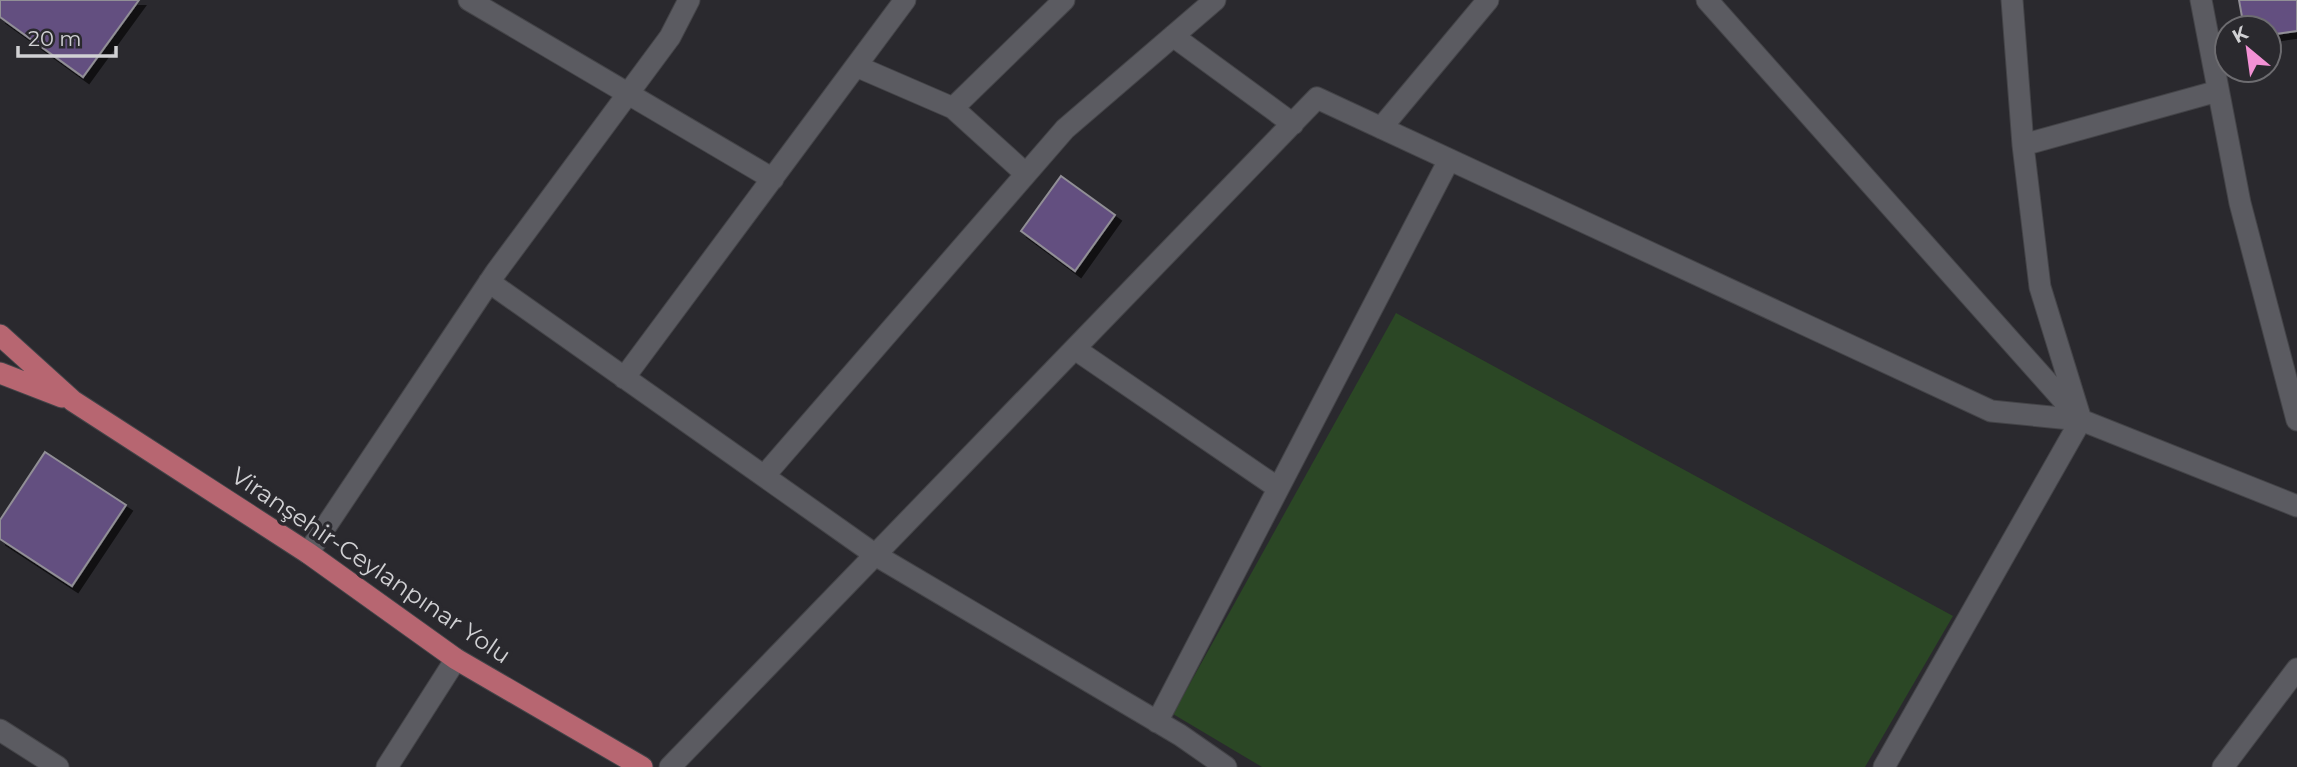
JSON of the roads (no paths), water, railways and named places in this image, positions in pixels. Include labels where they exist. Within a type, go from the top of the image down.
[{"type":"main road","name":"Viranşehir-Ceylanpınar Yolu","points":[[0,335],[73,401],[307,553],[456,659],[631,764]]},
{"type":"main road","name":"Viranşehir-Ceylanpınar Yolu","points":[[0,373],[73,401]]},
{"type":"street","points":[[469,0],[773,179]]},
{"type":"street","points":[[307,553],[489,282],[670,37],[689,0]]},
{"type":"street","points":[[624,378],[905,0]]},
{"type":"street","points":[[953,108],[1064,0]]},
{"type":"street","points":[[764,476],[1065,129],[1215,0]]},
{"type":"street","points":[[1381,128],[1488,0]]},
{"type":"street","points":[[1707,0],[2081,420]]},
{"type":"street","points":[[1884,767],[2081,420],[2040,287],[2023,145],[2012,0]]},
{"type":"street","points":[[2201,0],[2240,204],[2296,411]]},
{"type":"street","points":[[1174,36],[1293,124]]},
{"type":"street","points":[[856,66],[953,108],[1026,174]]},
{"type":"street","points":[[2023,145],[2218,91]]},
{"type":"street","points":[[670,767],[877,556],[1317,98],[1991,411],[2081,420],[2297,506]]},
{"type":"street","points":[[1157,722],[1449,160]]},
{"type":"street","points":[[489,282],[877,556],[1157,722],[1226,767]]},
{"type":"street","points":[[1075,349],[1278,488]]},
{"type":"street","points":[[387,767],[456,659]]},
{"type":"street","points":[[2223,767],[2297,669]]},
{"type":"street","points":[[0,730],[58,767]]}]
